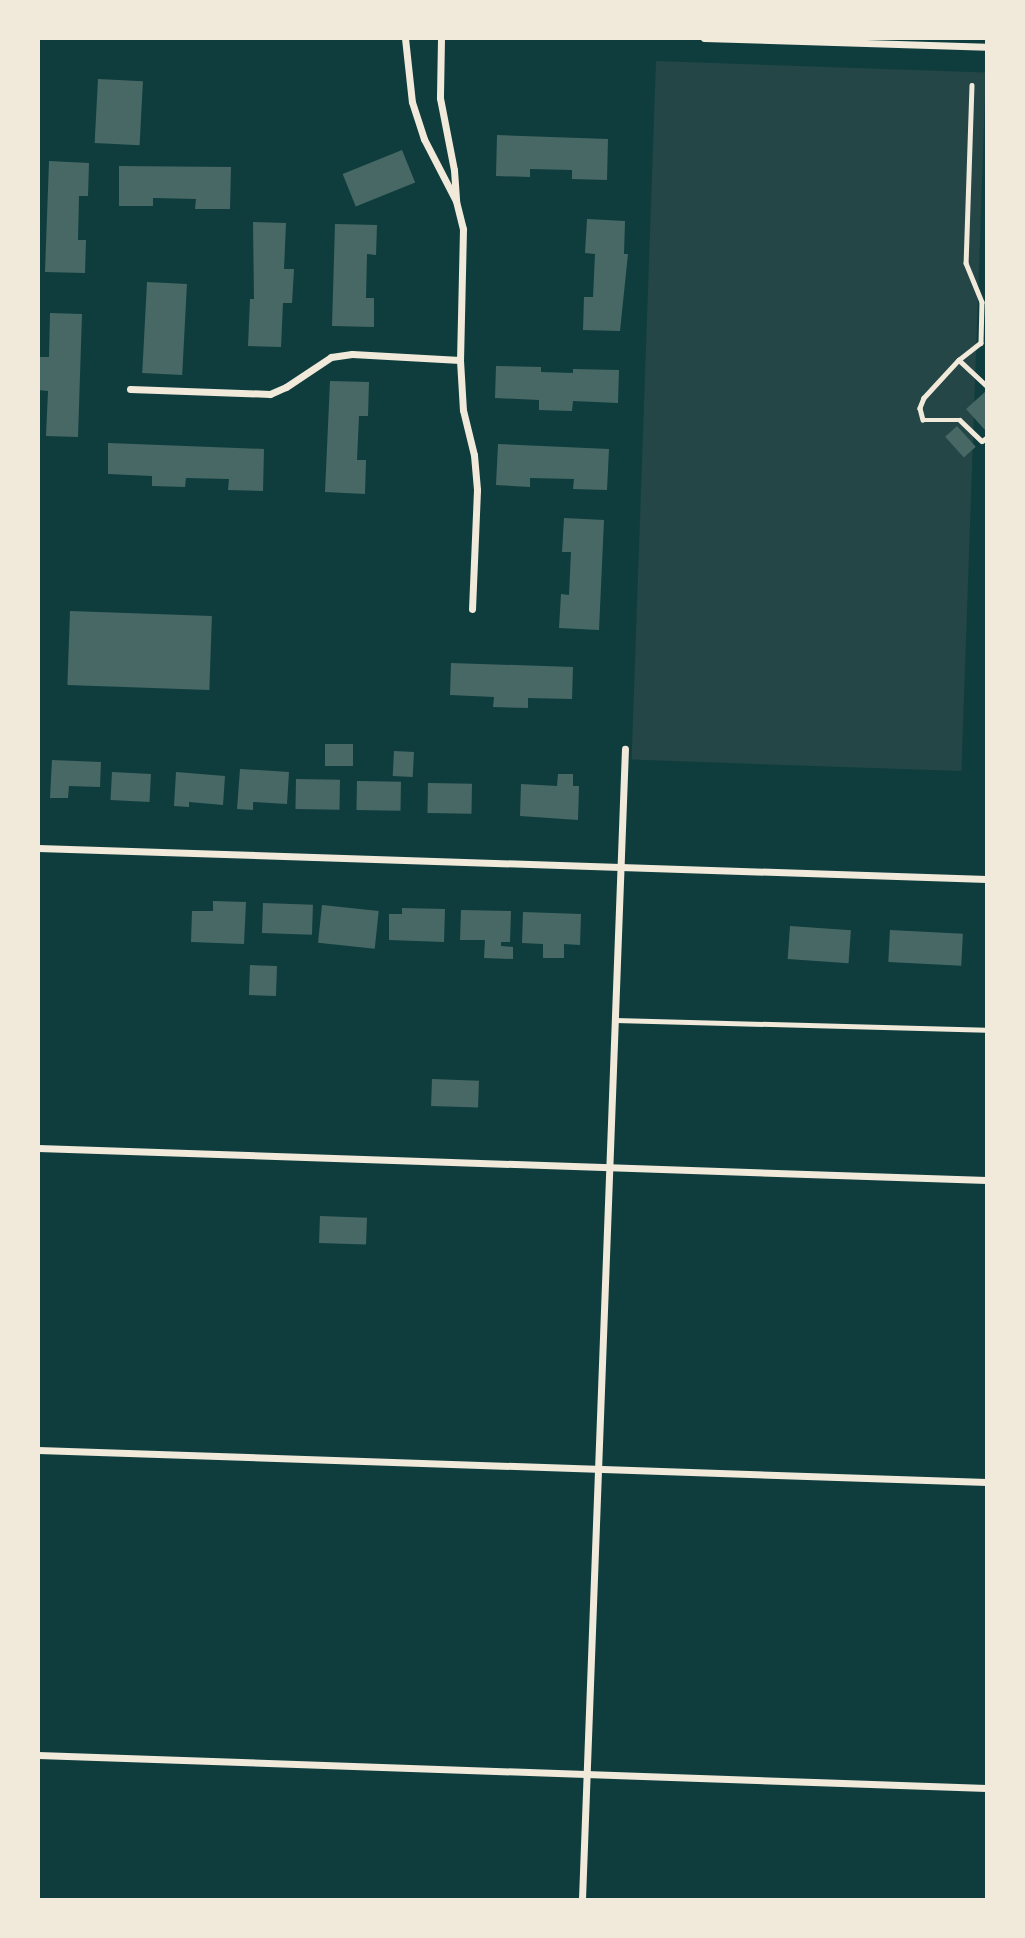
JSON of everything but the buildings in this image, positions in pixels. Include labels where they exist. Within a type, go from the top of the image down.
[{"type":"street","points":[[405,38],[412,102],[428,149],[456,201]]},
{"type":"street","points":[[441,38],[440,98],[463,229],[460,360],[463,410],[474,455],[477,490],[472,609]]},
{"type":"street","points":[[704,38],[955,42],[986,47]]},
{"type":"street","points":[[130,389],[271,394],[286,387],[331,356],[460,360]]},
{"type":"street","points":[[582,1899],[625,749]]},
{"type":"street","points":[[38,848],[986,879]]},
{"type":"street","points":[[38,1148],[986,1181]]},
{"type":"street","points":[[38,1450],[986,1482]]},
{"type":"street","points":[[38,1755],[986,1788]]},
{"type":"lane","points":[[615,1020],[986,1030]]},
{"type":"path","points":[[972,85],[966,263],[982,302],[981,343],[959,360],[923,398],[920,408],[923,420],[960,420],[982,441],[986,438]]},
{"type":"path","points":[[959,360],[986,385]]},
{"type":"shaded area","points":[[656,61],[986,73],[961,771],[632,760]]}]
